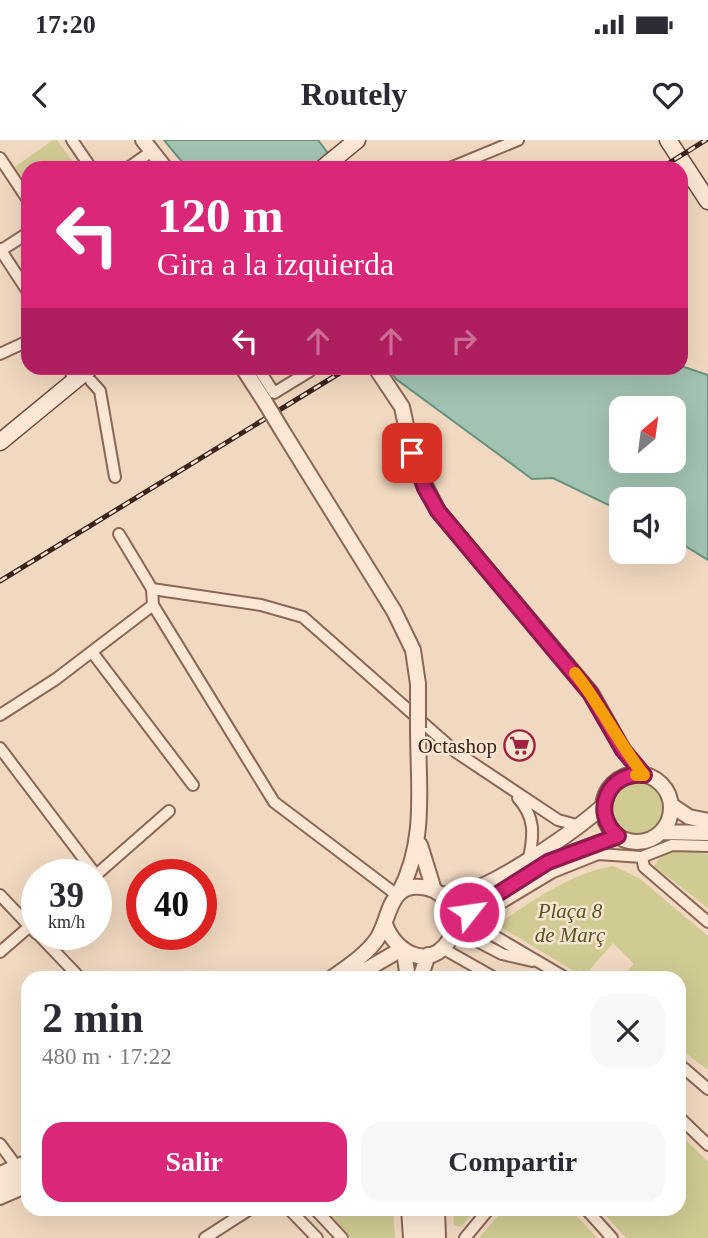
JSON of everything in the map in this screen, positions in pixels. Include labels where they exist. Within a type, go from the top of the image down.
[{"type":"main road","points":[[332,161],[357,140]]},
{"type":"main road","points":[[668,140],[682,161]]},
{"type":"main road","points":[[688,170],[708,201]]},
{"type":"main road","points":[[0,432],[71,375]]},
{"type":"main road","points":[[0,442],[71,375]]},
{"type":"street","points":[[72,140],[86,161]]},
{"type":"street","points":[[467,161],[518,140]]},
{"type":"street","points":[[134,161],[148,146],[160,161]]},
{"type":"street","points":[[0,158],[21,190]]},
{"type":"street","points":[[21,237],[0,250],[21,282]]},
{"type":"street","points":[[0,354],[21,344]]},
{"type":"street","points":[[93,375],[100,391],[115,477]]},
{"type":"street","points":[[247,375],[394,611],[413,650],[418,684],[419,837],[424,865],[438,892],[451,906],[454,925],[502,954],[545,964]]},
{"type":"street","points":[[262,375],[274,393],[305,375]]},
{"type":"street","points":[[380,375],[407,419],[414,463],[438,511],[590,693],[623,750],[644,775],[661,785],[671,805],[689,817],[708,821]]},
{"type":"street","points":[[118,534],[152,589],[153,605],[274,802],[398,894]]},
{"type":"street","points":[[152,589],[261,605],[303,617],[456,752],[558,820],[580,826]]},
{"type":"street","points":[[0,715],[56,679],[153,605]]},
{"type":"street","points":[[92,652],[193,785]]},
{"type":"street","points":[[0,748],[84,859]]},
{"type":"street","points":[[617,781],[623,750]]},
{"type":"street","points":[[644,775],[630,775],[617,781],[608,791],[604,805],[606,822],[618,836],[639,842],[662,832],[708,833]]},
{"type":"street","points":[[514,793],[531,816],[533,837],[529,858]]},
{"type":"street","points":[[398,894],[422,887],[438,892],[462,894],[487,883],[529,858],[580,826],[604,805]]},
{"type":"street","points":[[662,832],[669,820],[671,805]]},
{"type":"street","points":[[112,861],[169,811]]},
{"type":"street","points":[[415,971],[428,955],[442,948],[454,925],[548,862],[618,836]]},
{"type":"street","points":[[340,971],[376,941],[385,925],[387,909],[413,867],[419,837]]},
{"type":"street","points":[[556,971],[491,934],[485,923],[488,911],[553,872],[587,858],[610,853],[642,857],[673,845],[708,846]]},
{"type":"street","points":[[642,857],[644,867],[708,922]]},
{"type":"street","points":[[0,895],[21,916]]},
{"type":"street","points":[[385,925],[390,939],[402,951],[408,971]]},
{"type":"street","points":[[0,952],[21,939]]},
{"type":"street","points":[[442,948],[483,971]]},
{"type":"street","points":[[54,950],[73,971]]},
{"type":"street","points":[[365,971],[402,951],[428,955]]},
{"type":"street","points":[[686,1070],[707,1086]]},
{"type":"street","points":[[686,1124],[708,1145]]},
{"type":"street","points":[[0,1143],[21,1165]]},
{"type":"street","points":[[0,1174],[21,1169]]},
{"type":"street","points":[[0,1187],[21,1170]]},
{"type":"street","points":[[0,1199],[21,1190]]},
{"type":"street","points":[[205,1238],[239,1216]]},
{"type":"street","points":[[296,1216],[317,1238]]},
{"type":"street","points":[[322,1216],[342,1238]]},
{"type":"street","points":[[407,1216],[409,1238]]},
{"type":"street","points":[[417,1216],[419,1238]]},
{"type":"street","points":[[430,1216],[431,1238]]},
{"type":"street","points":[[439,1216],[440,1238]]},
{"type":"street","points":[[465,1238],[483,1216]]},
{"type":"street","points":[[592,1216],[612,1238]]},
{"type":"green space","points":[[53,140],[57,140],[72,161],[23,161]]},
{"type":"green space","points":[[21,163],[21,175],[15,167]]},
{"type":"green space","points":[[638,782],[657,789],[664,808],[657,827],[638,834],[619,827],[612,808],[619,789]]},
{"type":"green space","points":[[676,850],[708,854],[708,908],[654,866],[665,851],[666,854]]},
{"type":"green space","name":"Plaça 8 de Març","points":[[613,866],[639,878],[708,936],[708,1070],[686,1053],[686,971],[628,971],[634,964],[613,943],[589,971],[574,971],[501,927],[501,922],[554,888],[598,869]]},
{"type":"green space","points":[[686,1140],[708,1162],[708,1238],[626,1238],[606,1216],[686,1216]]},
{"type":"green space","points":[[331,1216],[393,1216],[395,1238],[351,1238]]},
{"type":"green space","points":[[453,1216],[470,1216],[461,1227],[454,1225]]},
{"type":"green space","points":[[498,1216],[577,1216],[597,1238],[479,1238]]},
{"type":"shaded area","points":[[164,140],[318,140],[334,161],[181,161]]},
{"type":"shaded area","points":[[688,368],[708,375],[708,560],[686,546],[686,487],[609,487],[609,505],[553,478],[532,479],[393,375],[688,375]]},
{"type":"railway","points":[[672,161],[706,140]]},
{"type":"railway","points":[[0,581],[337,375]]},
{"type":"slow traffic","points":[[575,673],[599,705],[623,750],[644,775],[636,775]]},
{"type":"place","name":"Octashop","points":[[520,746]]},
{"type":"route","points":[[412,453],[425,488],[438,511],[590,693],[607,718],[623,750],[644,775],[622,778],[613,785],[605,798],[606,822],[618,836],[548,862],[469,912]]}]
